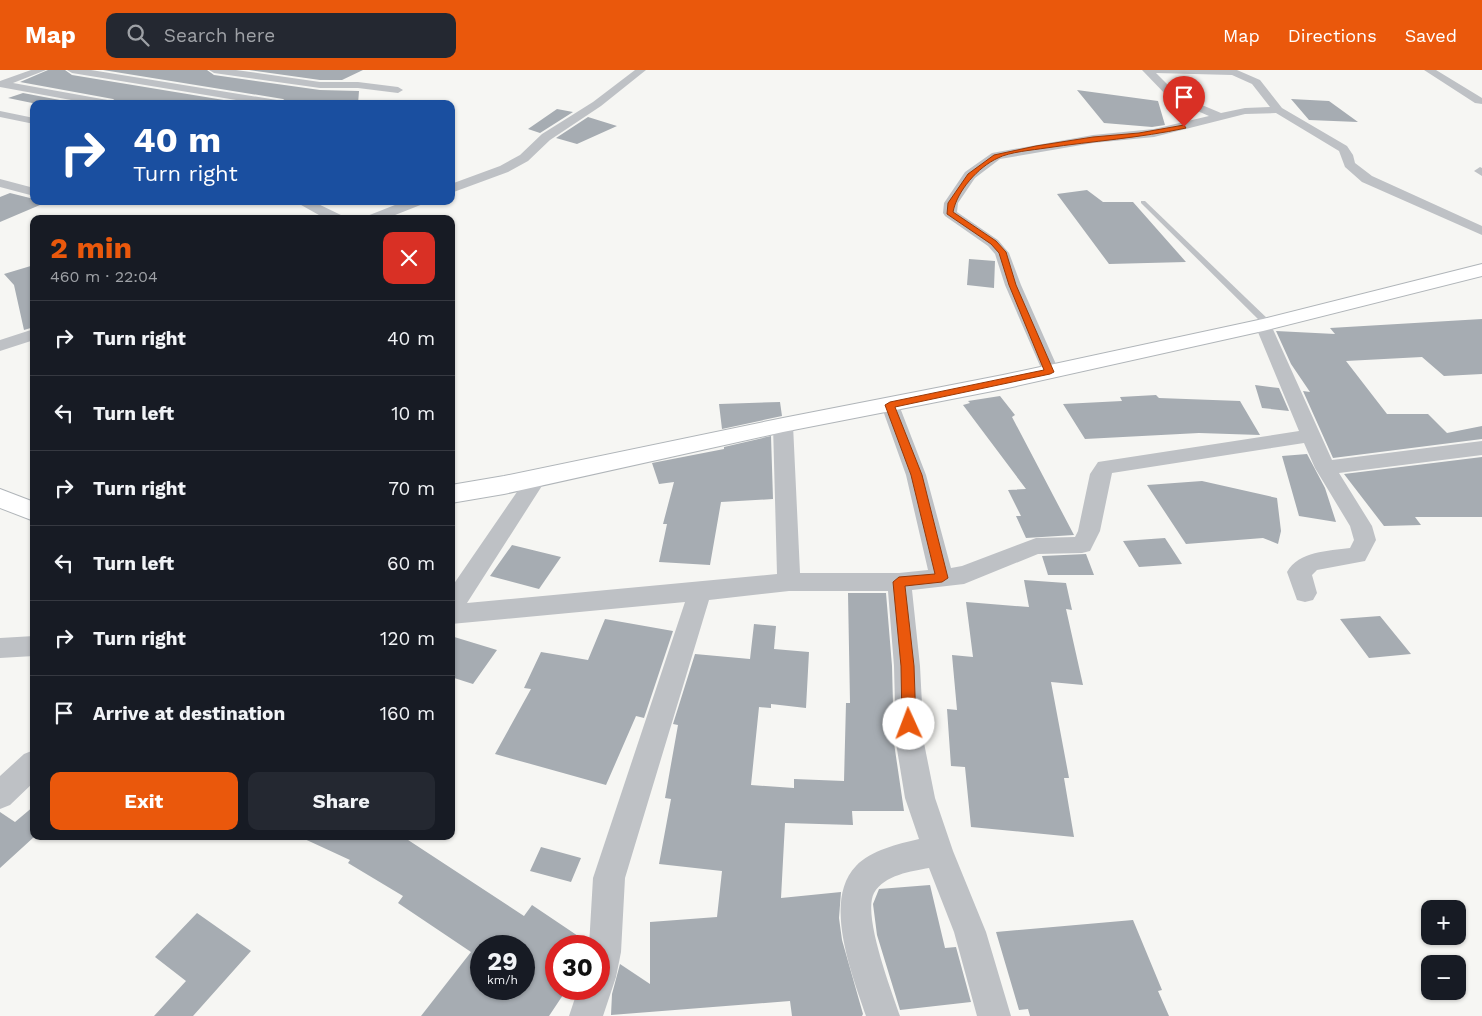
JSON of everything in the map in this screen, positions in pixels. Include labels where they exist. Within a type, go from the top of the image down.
[{"type":"street","points":[[0,84],[41,70]]},
{"type":"street","points":[[72,70],[137,81],[226,100],[292,70]]},
{"type":"street","points":[[214,70],[320,86],[358,86],[398,90]]},
{"type":"street","points":[[455,187],[504,169],[524,158],[546,137],[597,104],[641,70]]},
{"type":"street","points":[[1220,117],[1174,97],[1147,70],[1231,71],[1256,82],[1278,110],[1343,149],[1349,164],[1367,179],[1482,231]]},
{"type":"street","points":[[1429,70],[1481,103]]},
{"type":"street","points":[[87,99],[160,73]]},
{"type":"street","points":[[0,84],[92,100]]},
{"type":"street","points":[[1050,372],[1012,285],[1002,252],[993,242],[950,213],[952,203],[970,175],[996,156],[1093,139],[1154,133],[1255,110],[1278,110]]},
{"type":"street","points":[[0,114],[30,119]]},
{"type":"street","points":[[0,183],[30,191]]},
{"type":"street","points":[[309,205],[330,215]]},
{"type":"street","points":[[382,215],[408,205]]},
{"type":"street","points":[[455,493],[1050,372],[1265,324],[1482,270]]},
{"type":"street","points":[[1265,324],[1325,468],[1361,526],[1365,540],[1357,555],[1310,564],[1299,572],[1305,592]]},
{"type":"street","points":[[0,346],[30,335]]},
{"type":"street","points":[[890,405],[916,475],[942,578]]},
{"type":"street","points":[[783,425],[789,582]]},
{"type":"street","points":[[455,614],[625,597],[700,592],[789,582],[899,582],[964,575],[1036,546],[1082,545],[1089,531],[1100,474],[1105,467],[1311,436]]},
{"type":"street","points":[[1325,468],[1482,448]]},
{"type":"street","points":[[455,602],[537,478]]},
{"type":"street","points":[[0,498],[30,510]]},
{"type":"street","points":[[899,582],[907,666],[910,743],[920,798],[938,851],[970,932],[994,1016]]},
{"type":"street","points":[[606,935],[609,878],[700,592]]},
{"type":"street","points":[[0,648],[30,646]]},
{"type":"street","points":[[0,795],[30,767]]},
{"type":"street","points":[[883,1016],[868,972],[855,916],[857,896],[862,882],[872,872],[893,861],[938,851]]},
{"type":"street","points":[[586,1016],[591,1000]]},
{"type":"lane","points":[[1143,202],[1265,324]]},
{"type":"building","points":[[48,70],[65,70],[72,75],[224,100],[114,100],[20,82]]},
{"type":"building","points":[[103,70],[207,70],[214,75],[320,90],[359,91],[358,100],[283,99]]},
{"type":"building","points":[[249,70],[363,70],[342,80],[320,80]]},
{"type":"building","points":[[1077,90],[1158,101],[1165,125],[1152,127],[1104,123]]},
{"type":"building","points":[[23,93],[60,100],[30,100],[30,103],[8,98]]},
{"type":"building","points":[[1291,99],[1329,101],[1358,122],[1309,120]]},
{"type":"building","points":[[557,109],[573,112],[540,133],[528,129]]},
{"type":"building","points":[[588,117],[617,126],[577,144],[556,138]]},
{"type":"building","points":[[1087,190],[1103,202],[1133,202],[1186,262],[1109,264],[1057,194]]},
{"type":"building","points":[[10,193],[30,198],[30,205],[40,205],[0,222],[0,197]]},
{"type":"building","points":[[969,259],[995,261],[994,288],[967,285]]},
{"type":"building","points":[[30,266],[30,328],[24,330],[14,285],[4,274]]},
{"type":"building","points":[[1482,319],[1482,374],[1444,376],[1422,357],[1346,361],[1387,414],[1428,414],[1447,433],[1482,426],[1482,439],[1333,458],[1303,391],[1310,392],[1291,364],[1276,331],[1335,334],[1330,328]]},
{"type":"building","points":[[1255,385],[1279,388],[1289,411],[1262,408]]},
{"type":"building","points":[[1156,395],[1159,398],[1240,401],[1260,435],[1199,433],[1085,439],[1063,404],[1122,401],[1120,397]]},
{"type":"building","points":[[1000,396],[1015,415],[1012,417],[1074,535],[1026,538],[1016,516],[1021,516],[1008,490],[1026,489],[963,405],[970,403],[968,401]]},
{"type":"building","points":[[780,402],[782,416],[722,429],[719,404]]},
{"type":"building","points":[[771,436],[773,499],[721,502],[710,565],[659,562],[667,524],[663,524],[674,482],[659,484],[652,463],[724,449],[724,447]]},
{"type":"building","points":[[1307,454],[1325,488],[1336,522],[1299,516],[1282,456]]},
{"type":"building","points":[[1482,457],[1482,517],[1415,517],[1421,525],[1384,526],[1344,474]]},
{"type":"building","points":[[1202,481],[1277,498],[1281,531],[1278,544],[1263,538],[1186,544],[1147,485]]},
{"type":"building","points":[[1165,538],[1182,564],[1139,567],[1123,541]]},
{"type":"building","points":[[512,545],[561,557],[539,589],[490,576]]},
{"type":"building","points":[[1086,554],[1094,575],[1048,575],[1042,556]]},
{"type":"building","points":[[1024,580],[1066,583],[1072,610],[1066,609],[1083,685],[1051,682],[1069,778],[1064,778],[1074,837],[971,827],[965,767],[951,766],[947,709],[957,710],[952,655],[973,657],[966,602],[1029,607]]},
{"type":"building","points":[[848,593],[886,593],[892,666],[894,743],[904,811],[852,811],[853,825],[785,823],[781,898],[841,892],[839,918],[842,940],[862,1016],[792,1016],[790,1001],[611,1015],[612,994],[620,964],[650,984],[650,922],[717,917],[722,871],[659,864],[671,799],[665,798],[678,725],[673,724],[695,654],[750,659],[754,624],[776,626],[774,649],[809,652],[806,708],[771,704],[771,708],[759,707],[751,785],[794,788],[794,779],[844,781],[846,703],[850,703]]},
{"type":"building","points":[[1380,616],[1411,654],[1369,658],[1340,619]]},
{"type":"building","points":[[605,619],[673,631],[644,718],[636,716],[606,785],[495,754],[531,689],[524,688],[541,652],[588,660]]},
{"type":"building","points":[[455,637],[497,650],[473,684],[455,678]]},
{"type":"building","points":[[30,809],[31,840],[0,868],[0,812],[15,822]]},
{"type":"building","points":[[307,840],[408,840],[524,916],[532,905],[577,935],[545,935],[545,1000],[560,1000],[549,1016],[421,1016],[470,953],[470,1000],[535,1000],[535,935],[470,935],[470,951],[398,903],[403,896],[348,863],[350,860]]},
{"type":"building","points":[[541,847],[581,858],[571,882],[530,871]]},
{"type":"building","points":[[930,885],[945,948],[956,947],[971,1002],[900,1010],[877,935],[873,904],[879,889]]},
{"type":"building","points":[[197,913],[251,951],[193,1016],[154,1016],[186,981],[155,957]]},
{"type":"building","points":[[1133,920],[1162,990],[1158,991],[1169,1016],[1030,1016],[1028,1009],[1019,1010],[996,932]]},
{"type":"route","points":[[909,724],[907,666],[899,582],[942,578],[916,475],[890,405],[1050,372],[1012,285],[1002,252],[993,242],[950,213],[952,203],[970,175],[996,156],[1093,139],[1139,135],[1184,127]]}]
